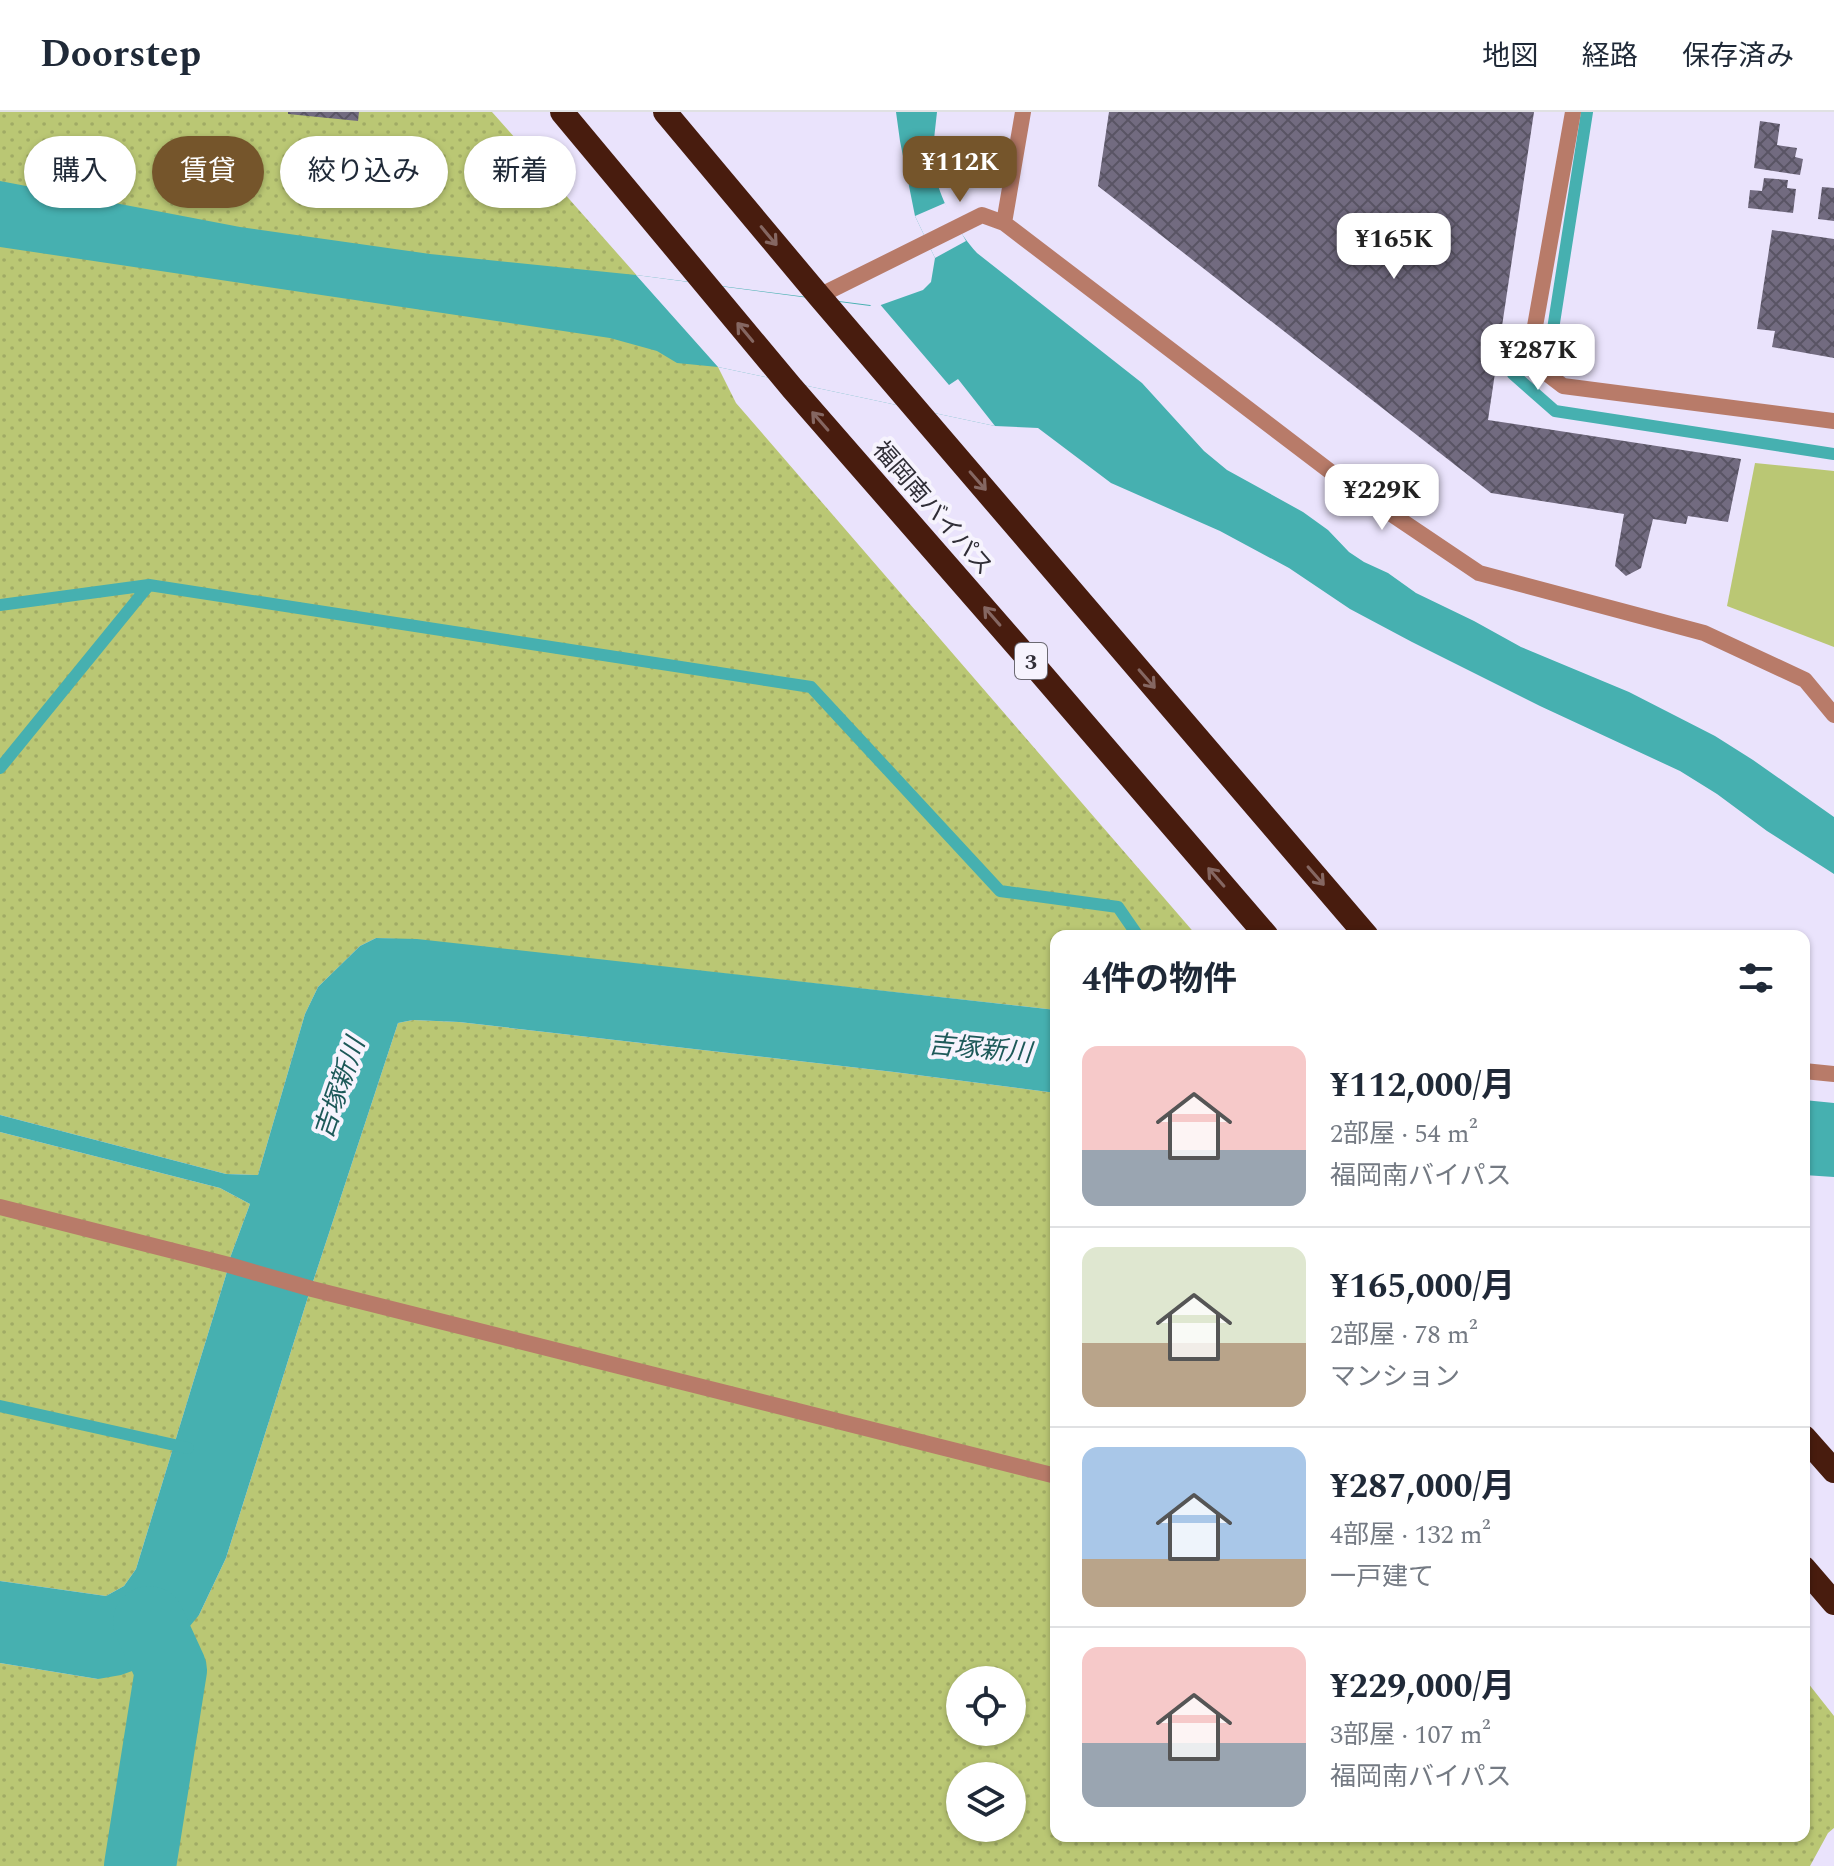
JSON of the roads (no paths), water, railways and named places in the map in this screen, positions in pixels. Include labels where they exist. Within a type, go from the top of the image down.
[{"type":"highway","name":"福岡南バイパス","points":[[562,112],[792,388],[1262,930]]},
{"type":"highway","points":[[665,112],[1362,930]]},
{"type":"highway","points":[[1810,1444],[1834,1471]]},
{"type":"highway","points":[[1810,1575],[1834,1603]]},
{"type":"street","points":[[1004,223],[1023,112]]},
{"type":"street","points":[[1573,112],[1529,360],[1563,386],[1834,421]]},
{"type":"street","points":[[819,296],[982,215],[1004,223],[1344,482],[1479,573],[1704,633],[1805,680],[1834,715]]},
{"type":"street","points":[[1810,1072],[1834,1074]]},
{"type":"street","points":[[0,1207],[312,1289],[1050,1474]]},
{"type":"water","points":[[896,112],[937,112],[933,152],[935,175],[963,236],[977,253],[1142,383],[1204,451],[1227,470],[1303,512],[1328,530],[1349,552],[1388,573],[1416,593],[1521,647],[1629,692],[1715,736],[1753,760],[1834,817],[1834,874],[1680,771],[1412,642],[1350,609],[1289,568],[1220,531],[1111,483],[1038,428],[995,426],[718,367],[677,363],[657,351],[610,338],[0,247],[0,181],[24,186],[24,208],[136,207],[240,227],[430,254],[636,275],[878,306],[923,290],[931,282],[935,258],[915,216]]},
{"type":"water","name":"吉塚新川","points":[[376,938],[417,939],[1050,1009],[1050,1092],[459,1022],[413,1020],[398,1023],[226,1558],[199,1615],[166,1655],[121,1675],[98,1679],[0,1663],[0,1581],[106,1596],[124,1586],[136,1569],[230,1258],[250,1204],[220,1188],[0,1132],[0,1115],[226,1174],[258,1175],[305,1014],[318,987],[360,946]]},
{"type":"water","points":[[1810,1101],[1834,1103],[1834,1177],[1810,1175]]},
{"type":"water","points":[[156,1709],[171,1710],[146,1866],[132,1866]]},
{"type":"waterway","points":[[1551,342],[1587,112]]},
{"type":"waterway","points":[[1513,374],[1555,411],[1834,454]]},
{"type":"waterway","points":[[0,605],[149,585]]},
{"type":"waterway","points":[[0,768],[149,585],[811,687],[1000,891],[1118,907],[1134,930]]},
{"type":"waterway","points":[[0,1406],[188,1448]]},
{"type":"waterway","points":[[140,1866],[171,1670],[149,1622]]},
{"type":"waterway","points":[[164,1725],[167,1640]]}]
